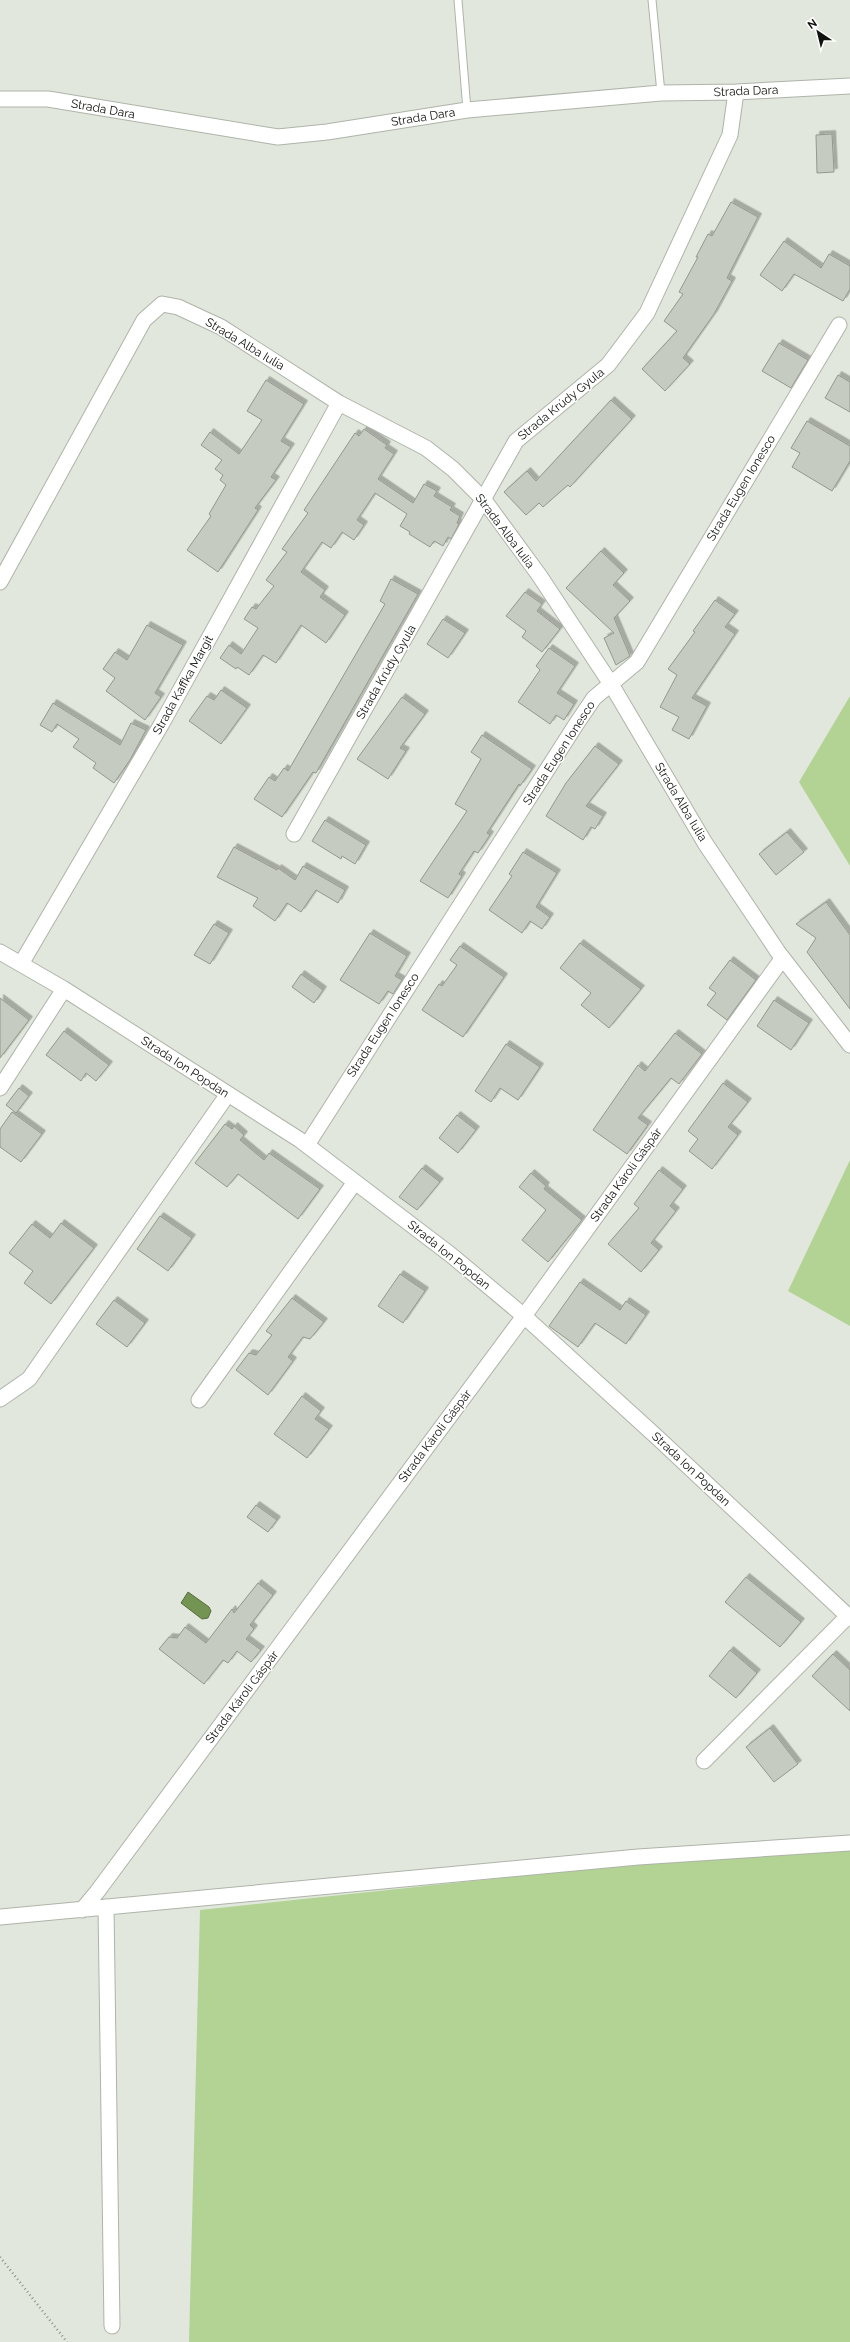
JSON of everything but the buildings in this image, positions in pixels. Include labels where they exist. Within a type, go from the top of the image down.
[{"type":"street","name":"Strada Dara","points":[[0,99],[48,99],[278,137],[327,132],[467,110],[661,93],[736,92],[850,86]]},
{"type":"street","name":"Strada Krúdy Gyula","points":[[294,834],[516,441],[608,365],[646,313],[730,135],[736,92]]},
{"type":"street","name":"Strada Alba Iulia","points":[[0,582],[144,320],[162,304],[178,307],[221,327],[339,403],[426,448],[453,469],[484,500],[538,575],[611,684],[705,843],[782,959],[850,1045]]},
{"type":"street","name":"Strada Eugen Ionesco","points":[[307,1145],[576,723],[594,698],[637,662],[839,325]]},
{"type":"street","name":"Strada Kaffka Margit","points":[[21,964],[161,725],[339,403]]},
{"type":"street","name":"Strada Ion Popdan","points":[[0,952],[64,989],[307,1145],[451,1255],[524,1316],[659,1439],[849,1617]]},
{"type":"street","name":"Strada Károli Gáspár","points":[[82,1910],[97,1892],[524,1316],[782,959]]},
{"type":"street","points":[[0,1088],[64,989]]},
{"type":"street","points":[[0,1399],[29,1379],[228,1094]]},
{"type":"street","points":[[199,1400],[355,1182]]},
{"type":"street","points":[[704,1761],[849,1617]]},
{"type":"street","points":[[0,1917],[638,1858],[850,1843]]},
{"type":"street","points":[[106,1907],[112,2326]]},
{"type":"lane","points":[[458,0],[467,110]]},
{"type":"lane","points":[[652,0],[661,93]]},
{"type":"path","points":[[0,2258],[67,2342]]},
{"type":"shaded area","points":[[850,696],[850,866],[799,782]]},
{"type":"shaded area","points":[[850,1160],[850,1326],[788,1291]]},
{"type":"shaded area","points":[[188,1592],[209,1607],[211,1611],[208,1618],[202,1619],[181,1603]]},
{"type":"shaded area","points":[[850,1841],[850,2342],[189,2342],[200,1910]]}]
